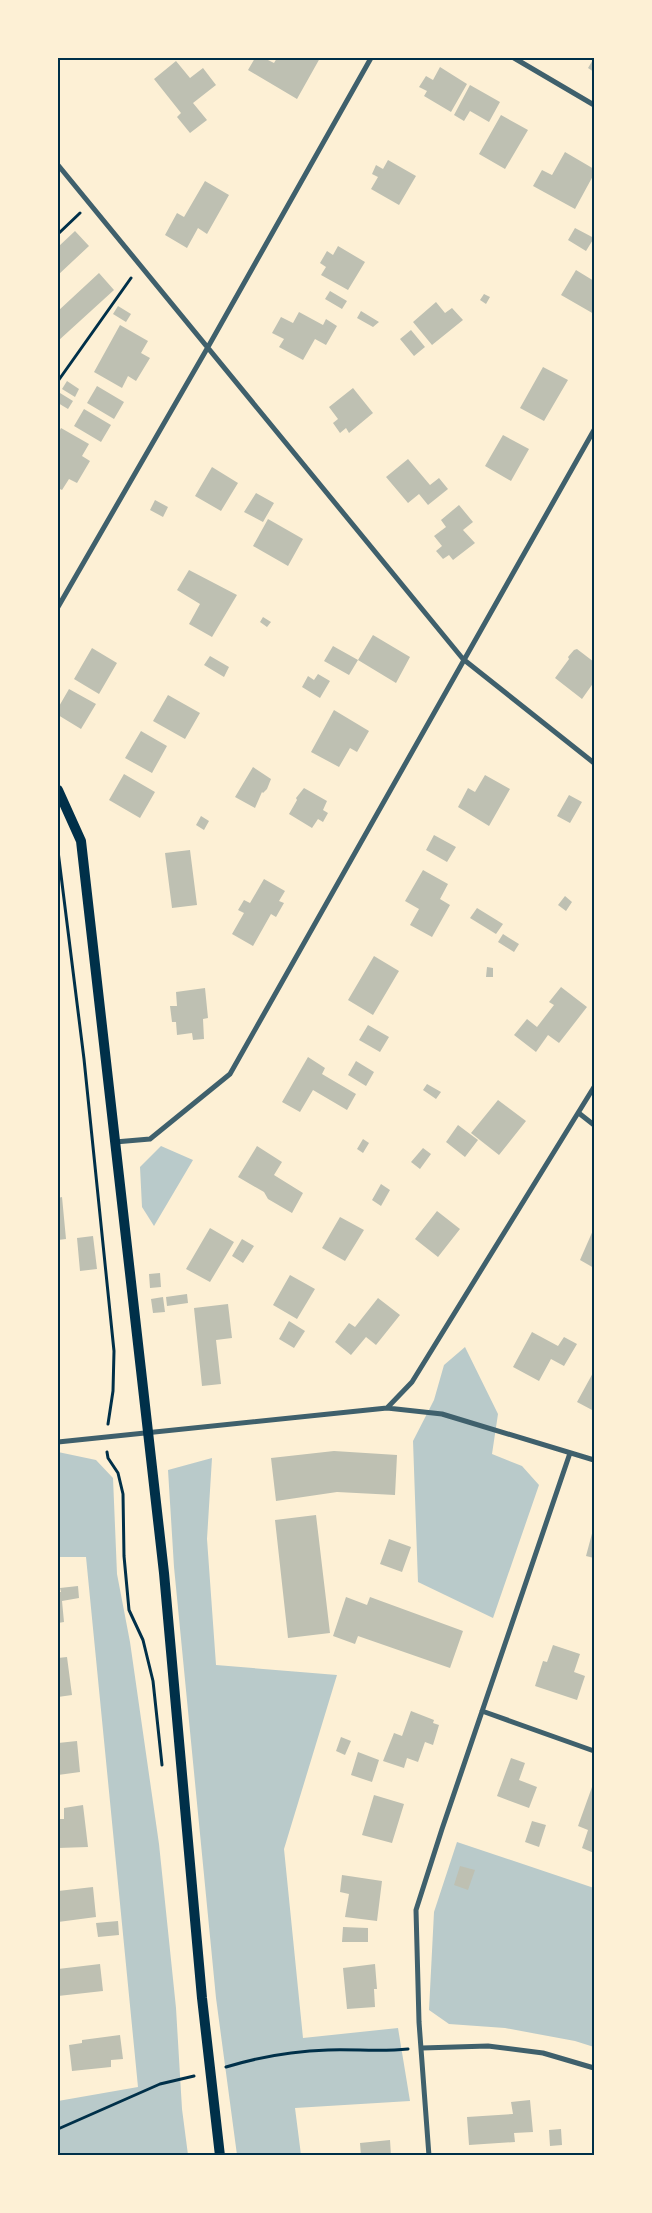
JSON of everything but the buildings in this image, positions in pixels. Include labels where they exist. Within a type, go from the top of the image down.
[{"type":"main road","points":[[58,790],[80,841],[164,1573],[202,1998],[220,2156]]},
{"type":"street","points":[[58,607],[208,347],[371,58]]},
{"type":"street","points":[[514,58],[594,105]]},
{"type":"street","points":[[58,165],[463,659],[594,763]]},
{"type":"street","points":[[115,1142],[150,1139],[230,1074],[594,430]]},
{"type":"street","points":[[387,1408],[412,1382],[580,1114],[594,1087]]},
{"type":"street","points":[[580,1114],[594,1125]]},
{"type":"street","points":[[58,1442],[387,1408],[442,1414],[594,1460]]},
{"type":"street","points":[[429,2156],[419,2022],[416,1910],[570,1453]]},
{"type":"street","points":[[482,1711],[594,1751]]},
{"type":"street","points":[[422,2048],[488,2046],[543,2053],[594,2068]]},
{"type":"path","points":[[58,234],[90,204]]},
{"type":"path","points":[[58,381],[140,265]]},
{"type":"path","points":[[58,851],[84,1060],[114,1351],[114,1391],[106,1436],[108,1458],[118,1473],[123,1494],[123,1538],[129,1610]]},
{"type":"path","points":[[58,2130],[160,2084],[260,2057],[327,2050],[380,2052],[422,2048]]},
{"type":"shaded area","points":[[161,1146],[193,1160],[154,1226],[142,1207],[140,1167]]},
{"type":"shaded area","points":[[465,1347],[498,1414],[492,1454],[522,1466],[539,1485],[493,1618],[418,1582],[413,1441],[434,1400],[444,1365]]},
{"type":"shaded area","points":[[58,1452],[96,1460],[113,1478],[117,1574],[130,1642],[159,1844],[176,2008],[182,2109],[188,2155],[58,2156],[58,2101],[138,2087],[86,1557],[58,1557]]},
{"type":"shaded area","points":[[212,1458],[207,1539],[216,1665],[337,1675],[284,1849],[303,2038],[398,2028],[410,2101],[295,2108],[301,2155],[237,2155],[216,1998],[174,1567],[168,1470]]},
{"type":"shaded area","points":[[457,1842],[594,1888],[594,2047],[575,2041],[505,2028],[449,2024],[429,2010],[434,1912]]}]
